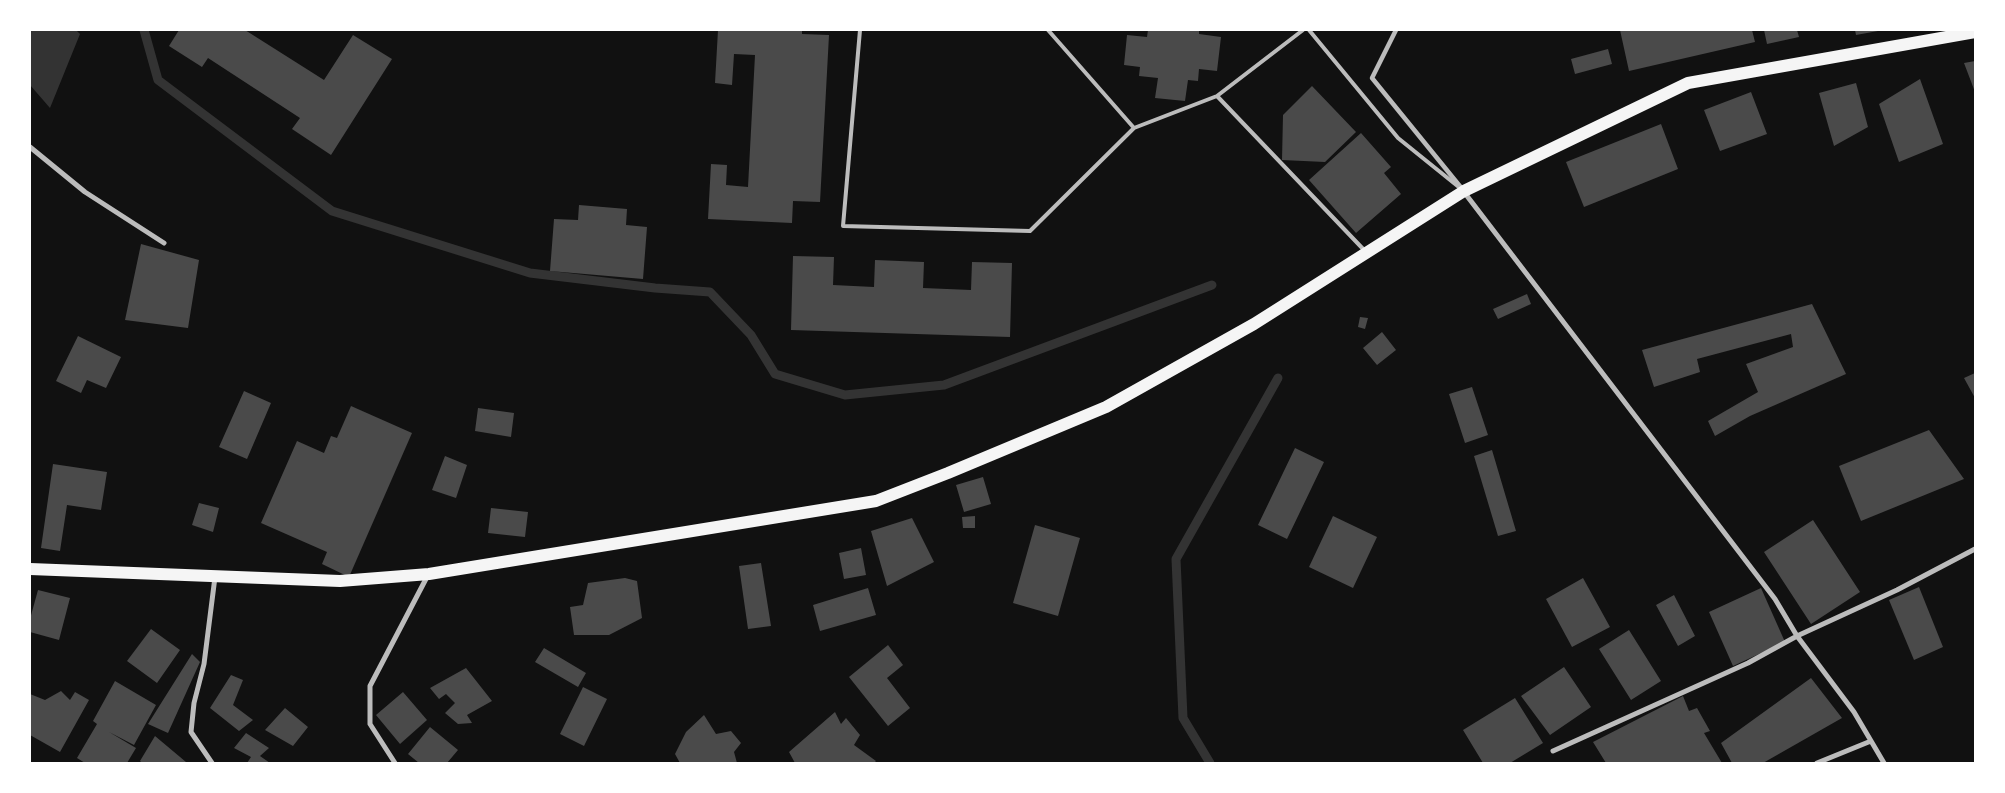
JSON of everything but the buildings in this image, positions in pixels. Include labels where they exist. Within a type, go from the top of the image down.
[{"type":"main road","points":[[30,569],[340,581],[429,574],[876,501],[1106,407],[1254,324],[1464,191],[1688,83],[1975,32]]},
{"type":"street","points":[[1396,30],[1372,78],[1464,191],[1774,599],[1797,636],[1854,712],[1884,763]]},
{"type":"street","points":[[30,146],[85,192],[164,243]]},
{"type":"street","points":[[1553,751],[1748,663],[1797,636],[1897,590],[1975,549]]},
{"type":"street","points":[[395,763],[370,724],[370,686],[429,574]]},
{"type":"street","points":[[212,763],[191,732],[194,703],[204,664],[215,576]]},
{"type":"street","points":[[1817,763],[1871,741]]},
{"type":"lane","points":[[860,30],[843,226],[1030,230],[1134,128],[1217,96],[1303,30]]},
{"type":"lane","points":[[1048,30],[1134,128]]},
{"type":"lane","points":[[1309,30],[1398,138],[1464,191]]},
{"type":"lane","points":[[1217,96],[1366,252]]},
{"type":"shaded area","points":[[30,30],[76,30],[80,34],[50,108],[30,85]]},
{"type":"waterway","points":[[144,30],[158,80],[332,211],[530,273],[655,288],[710,292],[751,335],[775,374],[845,395],[944,385],[1212,285]]},
{"type":"waterway","points":[[1210,763],[1183,718],[1176,559],[1278,378]]}]
